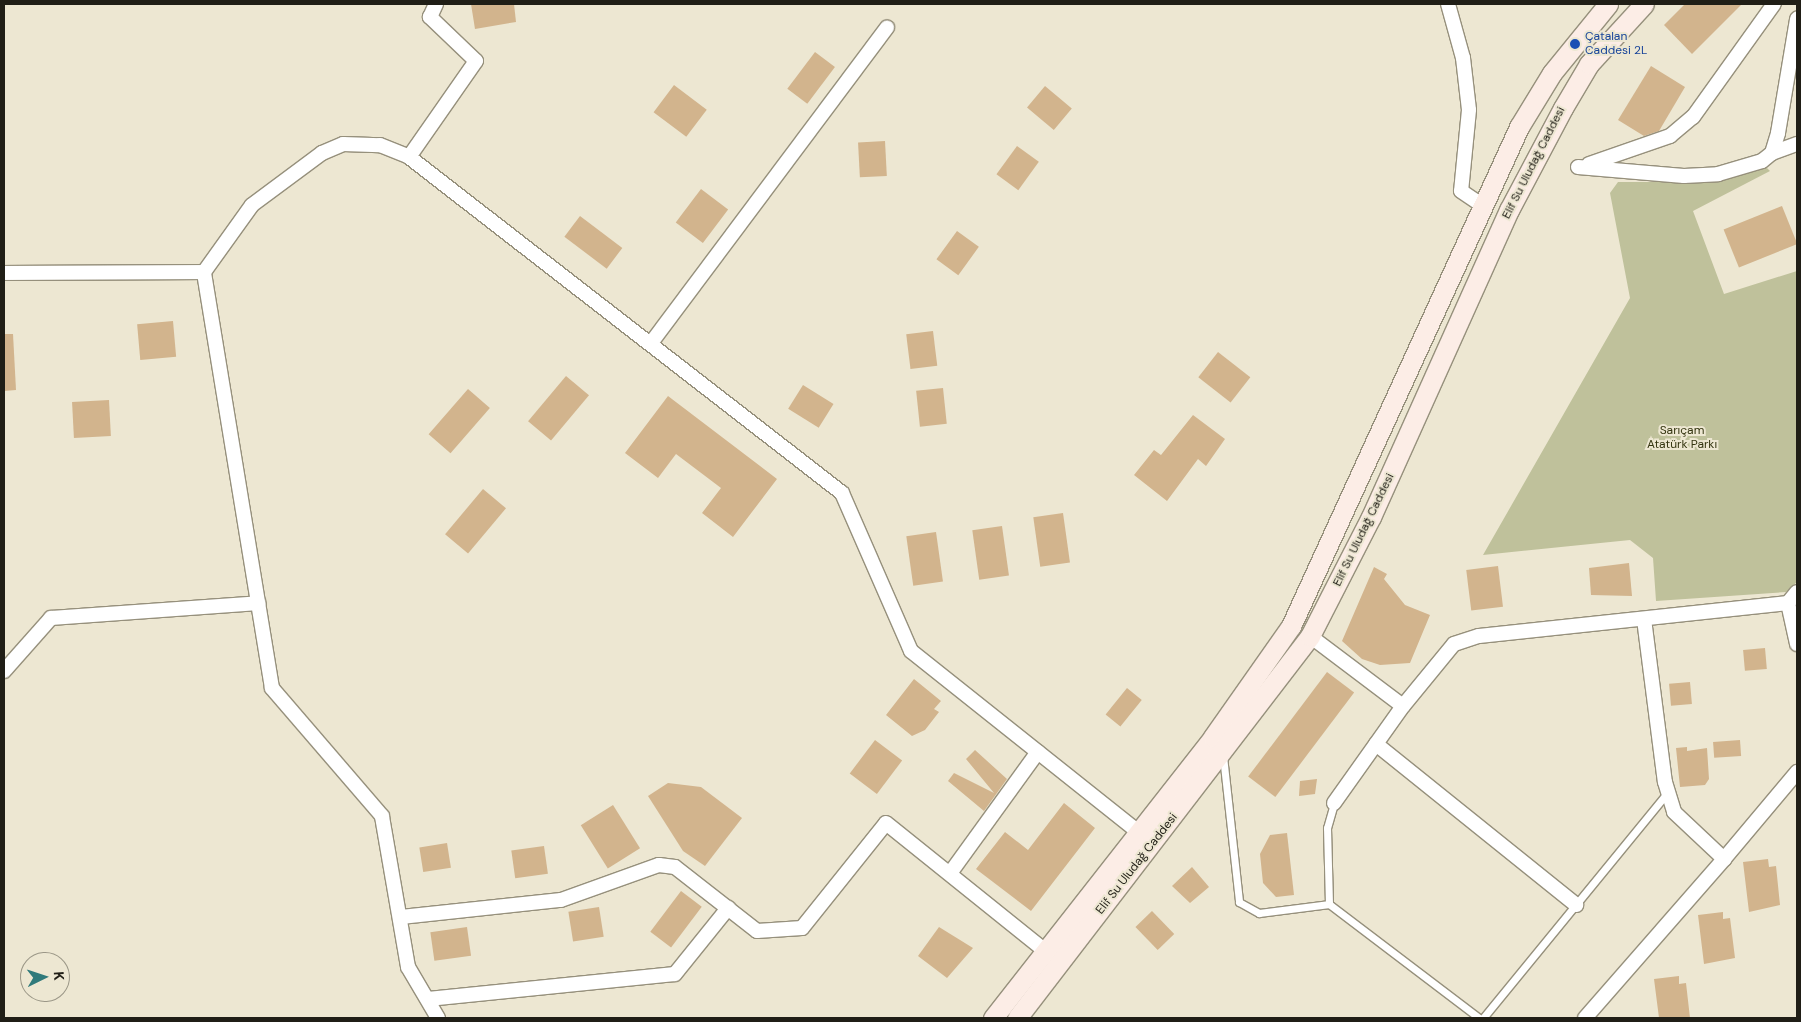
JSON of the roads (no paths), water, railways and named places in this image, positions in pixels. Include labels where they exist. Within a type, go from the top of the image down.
[{"type":"main road","name":"Elif Su Uludağ Caddesi","points":[[993,1018],[1140,833],[1291,626],[1337,533],[1482,205],[1519,127],[1552,73],[1608,4]]},
{"type":"main road","name":"Elif Su Uludağ Caddesi","points":[[1017,1018],[1223,754],[1310,636],[1371,518],[1509,210],[1563,108],[1589,64],[1644,4]]},
{"type":"street","points":[[410,157],[476,61],[430,18],[436,4]]},
{"type":"street","points":[[1448,4],[1463,58],[1469,110],[1461,191],[1482,205]]},
{"type":"street","points":[[1774,4],[1692,116],[1670,136],[1578,167],[1684,176],[1718,174],[1772,153],[1796,150]]},
{"type":"street","points":[[1772,153],[1797,19]]},
{"type":"street","points":[[651,343],[887,27]]},
{"type":"street","points":[[438,1018],[408,967],[401,917],[382,816],[272,688],[204,272],[252,205],[322,153],[343,144],[380,145],[410,157],[842,493],[911,651],[1140,833]]},
{"type":"street","points":[[4,273],[204,272]]},
{"type":"street","points":[[1334,803],[1403,706],[1454,644],[1479,636],[1644,618],[1793,598],[1797,644]]},
{"type":"street","points":[[4,671],[51,618],[258,603]]},
{"type":"street","points":[[1644,618],[1668,792],[1674,812],[1724,859]]},
{"type":"street","points":[[1310,636],[1403,706]]},
{"type":"street","points":[[1376,744],[1576,905]]},
{"type":"street","points":[[951,872],[1038,752]]},
{"type":"street","points":[[1585,1018],[1797,772]]},
{"type":"street","points":[[401,917],[560,900],[659,865],[675,867],[758,931],[802,928],[886,822],[951,872],[1045,951]]},
{"type":"street","points":[[428,999],[676,974],[728,908]]},
{"type":"lane","points":[[1223,754],[1239,902],[1259,913],[1329,904],[1481,1018],[1668,792]]},
{"type":"lane","points":[[1329,904],[1327,828],[1334,803]]},
{"type":"place","name":"Çatalan Caddesi 2L","points":[[1575,44]]},
{"type":"park label","name":"Sarıçam Atatürk Parkı","points":[[1682,438]]}]
